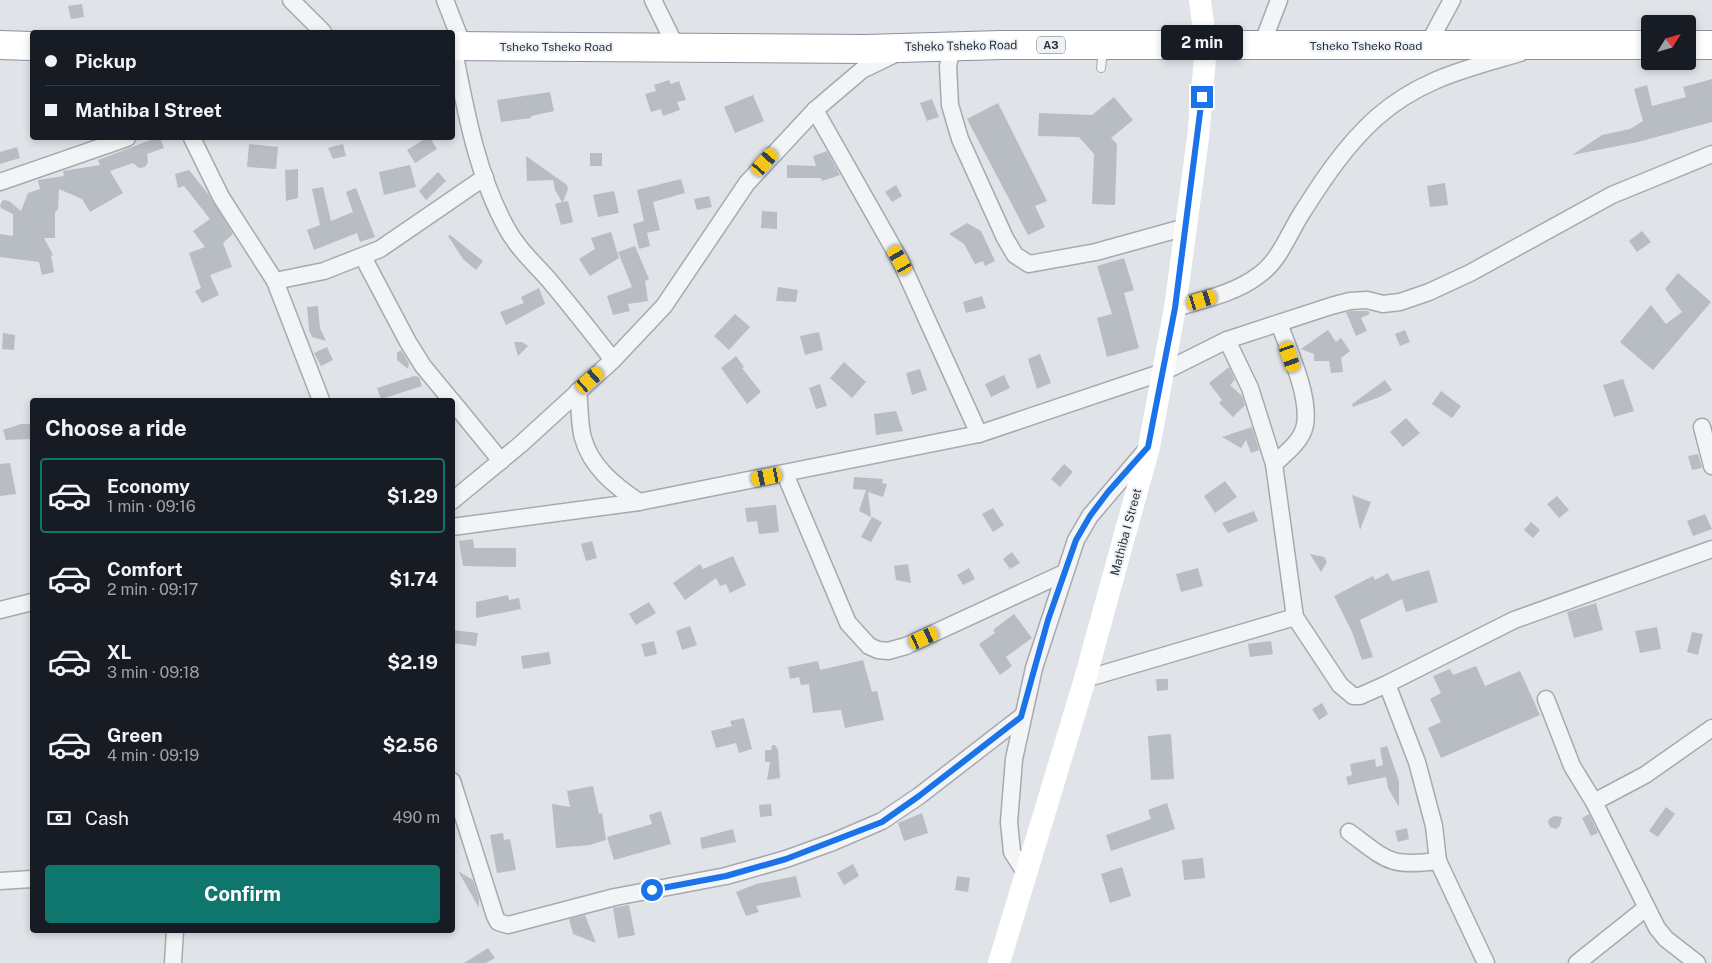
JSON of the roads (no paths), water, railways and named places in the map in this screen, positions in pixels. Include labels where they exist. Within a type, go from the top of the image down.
[{"type":"highway","points":[[0,45],[30,46]]},
{"type":"highway","points":[[1696,45],[1712,45]]},
{"type":"highway","name":"Tsheko Tsheko Road","points":[[456,46],[866,48],[910,46],[1102,57],[1206,47],[1641,46]]},
{"type":"street","points":[[291,0],[321,30]]},
{"type":"street","points":[[445,0],[452,30]]},
{"type":"street","points":[[653,0],[676,47]]},
{"type":"street","name":"Mathiba I Street","points":[[999,963],[1085,679],[1148,447],[1175,308],[1200,114],[1206,47],[1200,0]]},
{"type":"street","points":[[1261,47],[1279,0]]},
{"type":"street","points":[[1427,46],[1452,0]]},
{"type":"street","points":[[456,46],[469,128],[498,211],[520,250],[548,280],[613,360]]},
{"type":"street","points":[[455,499],[501,461],[613,360],[664,306],[747,182],[814,110],[862,70],[910,46]]},
{"type":"street","points":[[1175,308],[1216,296],[1245,284],[1271,265],[1327,172],[1376,119],[1409,92],[1441,77],[1542,46]]},
{"type":"street","points":[[952,47],[948,66],[950,105],[960,139],[1005,238],[1021,262],[1029,264],[1096,252],[1186,227]]},
{"type":"street","points":[[814,110],[900,260],[979,434]]},
{"type":"street","points":[[0,182],[121,140]]},
{"type":"street","points":[[193,140],[221,198],[275,281],[320,398]]},
{"type":"street","points":[[455,527],[639,502],[979,434],[1163,372],[1227,340],[1279,323],[1350,301],[1392,303],[1429,292],[1470,273],[1612,195],[1712,154]]},
{"type":"street","points":[[275,281],[324,271],[362,257],[394,240],[485,177]]},
{"type":"street","points":[[362,257],[408,342],[423,366],[450,398]]},
{"type":"street","points":[[1274,464],[1296,443],[1305,426],[1302,390],[1279,323]]},
{"type":"street","points":[[1227,340],[1250,388],[1274,464],[1295,617],[1346,693],[1360,696],[1514,620],[1712,548]]},
{"type":"street","points":[[578,391],[582,437],[592,458],[619,489],[639,502]]},
{"type":"street","points":[[455,405],[501,461]]},
{"type":"street","points":[[1702,427],[1712,466]]},
{"type":"street","points":[[1026,874],[1012,852],[1009,822],[1014,759],[1021,717],[1043,636],[1076,540],[1090,516],[1148,447]]},
{"type":"street","points":[[786,474],[848,623],[863,641],[878,650],[888,651],[906,646],[1064,573]]},
{"type":"street","points":[[0,610],[30,602]]},
{"type":"street","points":[[1085,679],[1295,617]]},
{"type":"street","points":[[1387,684],[1417,762],[1434,826],[1438,861],[1486,963]]},
{"type":"street","points":[[1546,700],[1572,766],[1594,802],[1657,928],[1666,939],[1697,963]]},
{"type":"street","points":[[455,790],[495,916],[503,925],[512,925],[615,897],[726,876],[786,859],[882,822],[919,796],[1021,717]]},
{"type":"street","points":[[1594,802],[1644,775],[1712,728]]},
{"type":"street","points":[[1349,832],[1386,860],[1409,865],[1438,861]]},
{"type":"street","points":[[0,881],[30,879]]},
{"type":"street","points":[[1577,963],[1646,908]]},
{"type":"street","points":[[173,963],[175,933]]}]
